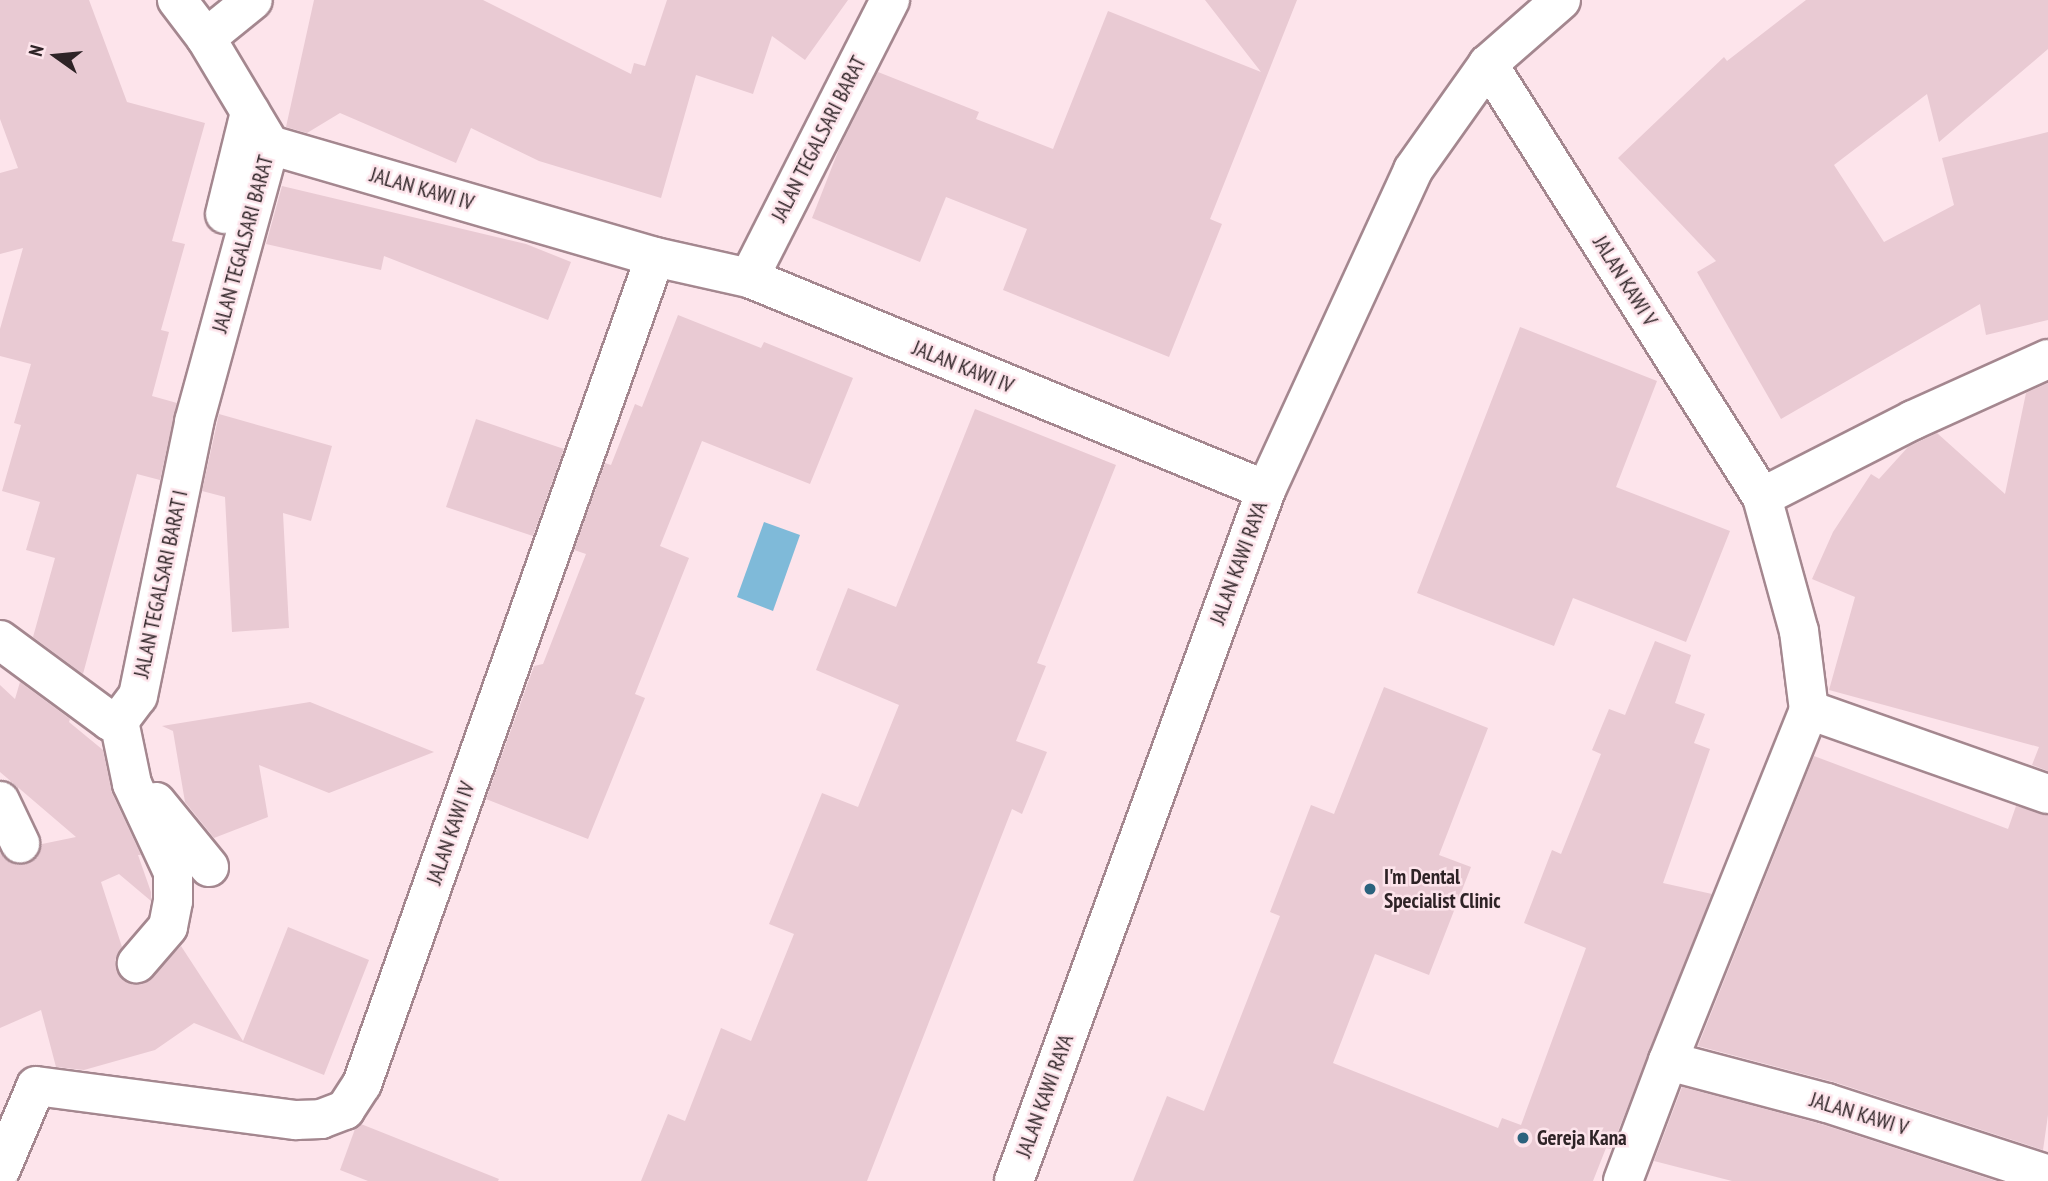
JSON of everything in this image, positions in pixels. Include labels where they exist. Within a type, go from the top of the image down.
[{"type":"street","name":"JALAN TEGALSARI BARAT","points":[[177,0],[206,37],[270,145],[194,422]]},
{"type":"street","points":[[206,37],[253,0]]},
{"type":"street","name":"JALAN TEGALSARI BARAT","points":[[749,278],[890,0]]},
{"type":"street","name":"JALAN KAWI RAYA","points":[[1014,1181],[1266,490],[1413,170],[1488,64],[1561,0]]},
{"type":"street","name":"JALAN KAWI V","points":[[1488,64],[1762,497],[1799,631],[1809,710],[1668,1061],[1623,1181]]},
{"type":"street","points":[[137,962],[168,927],[173,901],[173,872],[132,784],[119,717],[133,619],[162,464],[250,112]]},
{"type":"street","name":"JALAN KAWI IV","points":[[270,145],[655,257],[749,278],[1266,490]]},
{"type":"street","name":"JALAN KAWI IV","points":[[0,1171],[36,1086],[296,1121],[321,1119],[345,1110],[362,1084],[655,257]]},
{"type":"street","points":[[1762,497],[1913,420],[2048,359]]},
{"type":"street","name":"JALAN TEGALSARI BARAT I","points":[[119,717],[138,696],[194,422]]},
{"type":"street","points":[[0,640],[119,717],[158,806],[209,867]]},
{"type":"street","points":[[1809,710],[2048,794]]},
{"type":"street","points":[[0,801],[20,843]]},
{"type":"street","name":"JALAN KAWI V","points":[[1668,1061],[1827,1103],[2048,1175]]},
{"type":"water","points":[[764,522],[800,535],[773,611],[737,597]]},
{"type":"building","points":[[0,0],[89,0],[127,102],[205,123],[172,241],[185,244],[161,330],[169,332],[152,396],[177,403],[160,480],[137,474],[83,674],[33,637],[55,558],[26,550],[40,502],[2,491],[21,425],[14,423],[31,364],[0,356],[0,329],[23,248],[0,254],[0,173],[18,168],[0,119]]},
{"type":"building","points":[[314,0],[483,0],[631,74],[634,63],[645,66],[667,0],[848,0],[805,60],[772,36],[753,94],[696,75],[661,198],[539,161],[471,128],[456,163],[340,113],[307,133],[286,127]]},
{"type":"building","points":[[1205,0],[1297,0],[1210,219],[1222,224],[1169,357],[1003,290],[1027,229],[946,197],[920,262],[812,218],[839,149],[878,72],[979,112],[976,119],[1053,149],[1108,11],[1261,72]]},
{"type":"building","points":[[1806,0],[2048,0],[2048,49],[1939,142],[1927,94],[1834,165],[1884,242],[1954,205],[1942,158],[2048,132],[2048,320],[1986,335],[1980,304],[1781,419],[1697,272],[1716,261],[1618,158],[1724,57],[1727,61]]},
{"type":"building","points":[[282,186],[526,244],[571,262],[548,320],[384,256],[381,270],[266,244]]},
{"type":"building","points":[[678,315],[761,348],[764,342],[853,378],[810,484],[702,441],[660,546],[689,558],[635,694],[645,698],[588,839],[486,799],[534,666],[543,664],[586,554],[574,550],[605,463],[611,465],[635,404],[642,407]]},
{"type":"building","points":[[1520,327],[1657,381],[1616,487],[1730,531],[1686,642],[1573,598],[1554,646],[1417,593]]},
{"type":"building","points":[[2048,383],[2048,771],[2032,765],[2039,747],[1829,690],[1855,597],[1812,579],[1833,532],[1871,474],[1879,479],[1908,447],[1937,433],[2005,494],[2026,393]]},
{"type":"building","points":[[975,409],[1116,465],[1037,663],[1046,666],[1016,741],[1047,752],[1022,814],[1012,809],[867,1181],[641,1181],[668,1114],[685,1121],[721,1028],[751,1041],[794,934],[769,924],[822,793],[858,807],[899,705],[816,670],[848,588],[896,607]]},
{"type":"building","points":[[219,414],[332,446],[311,521],[283,513],[289,628],[232,632],[225,497],[202,491]]},
{"type":"building","points":[[476,419],[564,449],[533,536],[446,507]]},
{"type":"building","points":[[1655,641],[1691,655],[1675,703],[1705,714],[1694,743],[1710,749],[1663,883],[1712,894],[1611,1149],[1606,1148],[1593,1181],[1133,1181],[1167,1096],[1204,1111],[1280,916],[1270,912],[1311,805],[1334,814],[1384,687],[1488,728],[1439,855],[1471,867],[1429,975],[1375,954],[1333,1063],[1498,1128],[1502,1118],[1521,1125],[1586,948],[1524,923],[1552,850],[1561,854],[1601,754],[1592,750],[1609,709],[1625,715]]},
{"type":"building","points":[[20,682],[70,719],[69,722],[103,750],[112,793],[141,855],[138,855],[151,892],[151,901],[119,874],[101,882],[122,947],[115,960],[117,971],[123,980],[134,985],[145,983],[181,946],[243,1041],[288,927],[369,960],[324,1075],[194,1023],[155,1050],[84,1070],[56,1067],[41,1010],[0,1028],[0,852],[8,861],[18,865],[29,863],[38,855],[42,844],[76,837],[0,772],[0,685],[15,699]]},
{"type":"building","points":[[310,702],[434,752],[329,793],[259,765],[268,817],[214,838],[185,802],[173,731],[162,726]]},
{"type":"building","points":[[1814,756],[2008,829],[2016,806],[2048,815],[2048,1115],[2043,1150],[1834,1082],[1698,1046]]},
{"type":"building","points":[[1682,1087],[1821,1124],[1996,1181],[1732,1181],[1654,1161]]},
{"type":"building","points":[[361,1124],[499,1179],[368,1181],[340,1170],[355,1129]]},
{"type":"place","name":"I'm Dental Specialist Clinic","points":[[1370,889]]},
{"type":"place","name":"Gereja Kana","points":[[1523,1138]]}]
